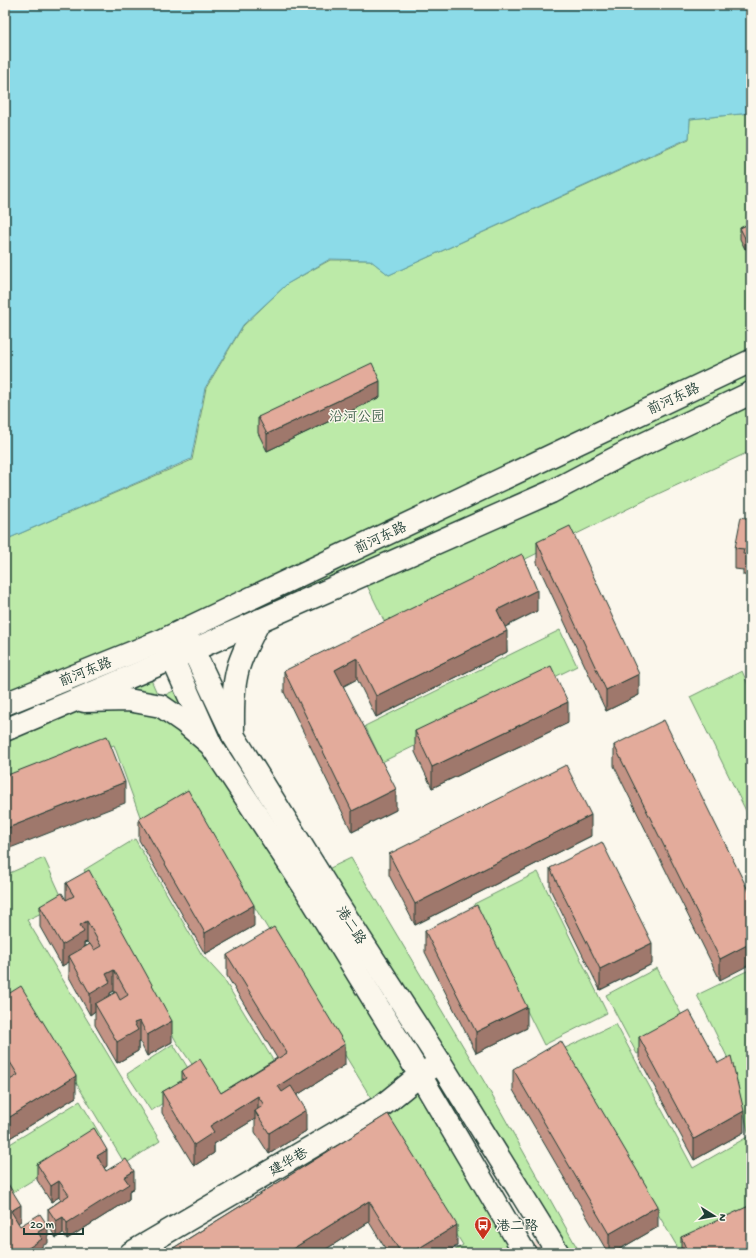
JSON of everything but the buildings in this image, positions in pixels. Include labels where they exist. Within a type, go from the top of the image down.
[{"type":"main road","name":"前河东路","points":[[5,730],[71,702],[168,649],[183,630],[751,361]]},
{"type":"main road","name":"前河东路","points":[[5,704],[168,649],[193,650],[551,492],[626,452],[751,393]]},
{"type":"main road","points":[[233,735],[234,689],[238,667],[260,620]]},
{"type":"main road","name":"港二路","points":[[183,630],[233,735],[336,901],[440,1062],[558,1253]]},
{"type":"main road","name":"港二路","points":[[168,649],[211,745],[303,885],[420,1075],[525,1253]]},
{"type":"main road","points":[[71,702],[128,700],[161,706],[184,722],[211,745]]},
{"type":"main road","name":"建华巷","points":[[131,1253],[383,1105],[420,1075],[440,1062]]},
{"type":"shaded area","points":[[537,1241],[544,1253],[517,1253]]},
{"type":"green space","name":"沿河公园","points":[[751,113],[751,391],[5,725],[5,540],[192,460],[206,388],[243,326],[287,284],[330,260],[370,260],[389,275],[689,139],[690,119]]},
{"type":"green space","points":[[751,397],[751,451],[660,493],[387,627],[363,577]]},
{"type":"green space","points":[[560,630],[577,666],[382,762],[365,726]]},
{"type":"green space","points":[[742,671],[751,691],[751,821],[690,697]]},
{"type":"green space","points":[[149,675],[159,698],[198,679],[430,1062],[373,1101],[188,798],[142,822],[114,745],[5,788],[5,738]]},
{"type":"green space","points":[[135,839],[202,955],[223,978],[279,1070],[221,1106],[176,1041],[84,870]]},
{"type":"green space","points":[[44,858],[64,902],[27,920],[160,1141],[125,1164],[22,993],[5,996],[5,875]]},
{"type":"green space","points":[[351,858],[485,1083],[580,1253],[547,1253],[324,871]]},
{"type":"green space","points":[[538,872],[607,1013],[544,1045],[474,904]]},
{"type":"green space","points":[[657,968],[688,1027],[637,1054],[606,995]]},
{"type":"green space","points":[[751,969],[751,1028],[748,1030],[751,1037],[751,1220],[681,1253],[561,1050],[616,1024],[693,1168],[749,1136],[735,1073],[697,995]]},
{"type":"green space","points":[[173,1044],[196,1081],[151,1111],[127,1074]]},
{"type":"green space","points":[[436,1079],[536,1250],[531,1253],[451,1253],[463,1245],[383,1114]]},
{"type":"green space","points":[[80,1101],[102,1138],[5,1197],[5,1147]]},
{"type":"water","points":[[5,5],[751,5],[751,113],[690,119],[689,138],[389,275],[370,260],[330,259],[287,284],[243,325],[205,388],[191,459],[5,540]]},
{"type":"place","name":"港二路","points":[[483,1240]]}]
